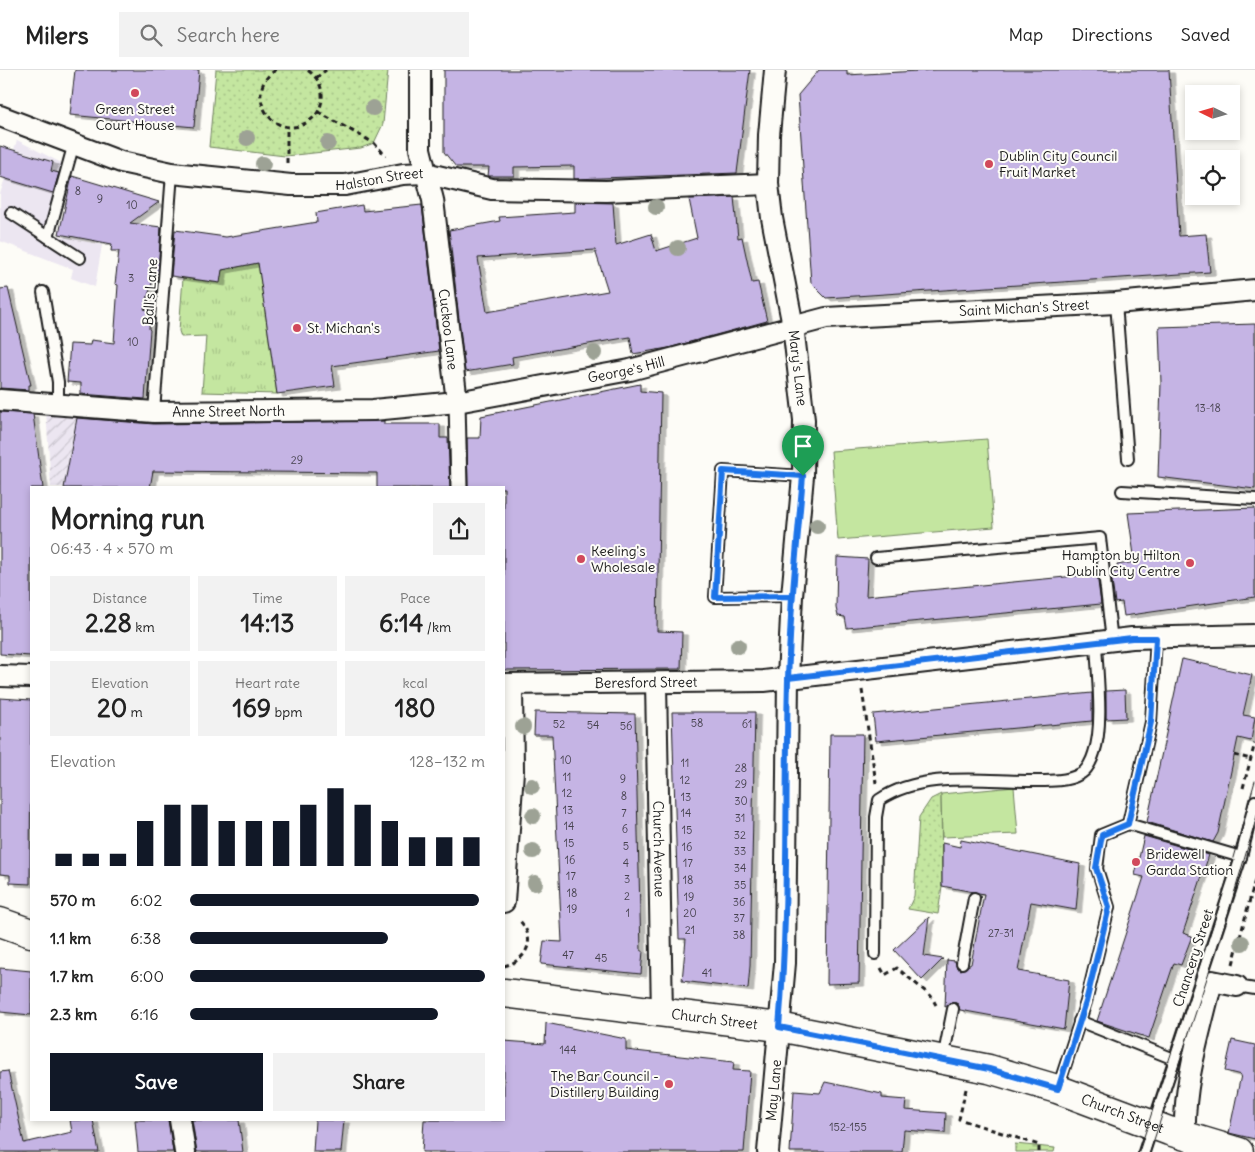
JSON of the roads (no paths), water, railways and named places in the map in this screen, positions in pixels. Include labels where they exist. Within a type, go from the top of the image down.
[{"type":"main road","points":[[0,922],[30,933]]},
{"type":"main road","name":"Church Street","points":[[505,993],[779,1027],[989,1069],[1058,1089],[1185,1136],[1239,1152]]},
{"type":"street","name":"Cuckoo Lane","points":[[420,70],[420,149],[433,200],[457,402],[459,420],[459,486]]},
{"type":"street","name":"Mary's Lane","points":[[775,70],[768,135],[768,184],[772,218],[793,326],[804,420],[803,476],[792,596],[788,678],[785,963],[779,1027]]},
{"type":"street","name":"Halston Street","points":[[0,116],[121,162],[172,173],[291,186],[345,185],[403,174],[425,173],[492,189],[606,191],[768,184]]},
{"type":"street","name":"Saint Michan's Street","points":[[793,326],[826,318],[1116,304],[1255,290]]},
{"type":"street","name":"George's Hill","points":[[457,402],[630,370],[793,326]]},
{"type":"street","name":"Anne Street North","points":[[0,400],[154,412],[372,410],[457,402]]},
{"type":"street","name":"Beresford Street","points":[[508,684],[764,681],[1104,642],[1255,634]]},
{"type":"street","points":[[0,676],[30,677]]},
{"type":"street","name":"Church Avenue","points":[[656,683],[662,1014]]},
{"type":"street","points":[[508,684],[513,771],[509,909]]},
{"type":"street","points":[[1185,1136],[1184,1113],[1190,1075],[1212,981],[1246,987]]},
{"type":"street","name":"May Lane","points":[[768,1152],[779,1027]]},
{"type":"street","points":[[180,1121],[185,1152]]},
{"type":"lane","points":[[48,237],[74,143]]},
{"type":"lane","name":"Ball's Lane","points":[[154,412],[172,173]]},
{"type":"lane","points":[[11,213],[80,258]]},
{"type":"lane","points":[[43,292],[58,382],[58,405]]},
{"type":"lane","points":[[1116,304],[1128,459]]},
{"type":"lane","points":[[792,596],[715,597],[723,471],[803,476]]},
{"type":"lane","points":[[1122,491],[1255,498]]},
{"type":"lane","points":[[875,954],[876,817],[879,800],[906,786],[942,780],[1044,781],[1071,778],[1082,774],[1095,751],[1099,726],[1104,642],[1100,538],[876,558]]},
{"type":"lane","points":[[1128,824],[1151,722],[1156,638]]},
{"type":"lane","name":"Chancery Street","points":[[1144,1152],[1240,857],[1255,801]]},
{"type":"lane","points":[[1058,1089],[1086,1002],[1109,907],[1096,868],[1102,835],[1128,824],[1240,857]]},
{"type":"lane","points":[[962,963],[974,898]]},
{"type":"lane","points":[[943,1060],[953,1009]]},
{"type":"lane","points":[[1079,1021],[1174,1060]]},
{"type":"tram line","points":[[1139,1152],[1218,910],[1255,781]]},
{"type":"tram line","points":[[1150,1152],[1228,914],[1255,823]]},
{"type":"place","name":"Green Street Court House","points":[[135,93]]},
{"type":"place","name":"Dublin City Council Fruit Market","points":[[989,164]]},
{"type":"place","name":"St. Michan's","points":[[297,328]]},
{"type":"place","name":"Keeling's Wholesale","points":[[581,559]]},
{"type":"place","name":"Hampton by Hilton Dublin City Centre","points":[[1190,563]]},
{"type":"place","name":"Bridewell Garda Station","points":[[1136,862]]},
{"type":"place","name":"The Bar Council - Distillery Building","points":[[669,1084]]}]
